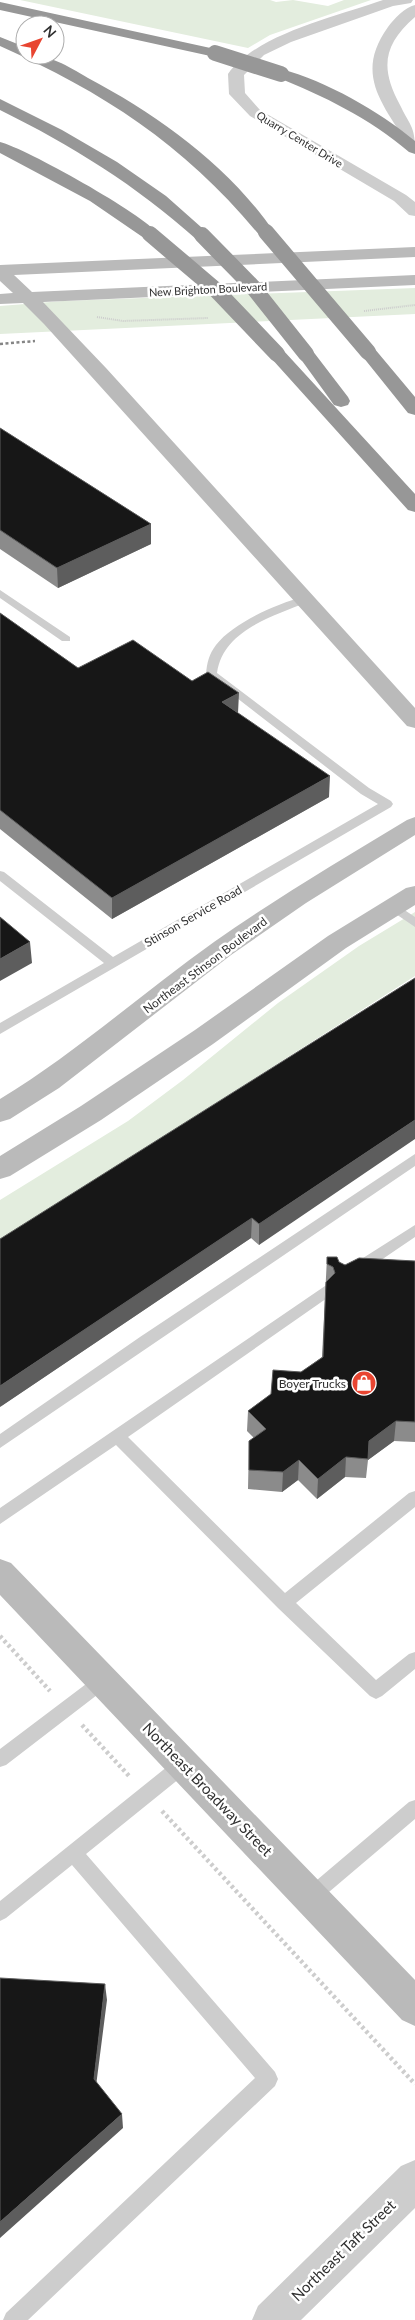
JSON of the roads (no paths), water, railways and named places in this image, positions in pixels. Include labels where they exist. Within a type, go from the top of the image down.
[{"type":"highway","points":[[0,6],[215,53],[281,74],[360,110],[389,128],[415,149]]},
{"type":"highway","points":[[0,41],[15,48]]},
{"type":"highway","points":[[51,65],[96,88],[158,128],[225,184],[245,204],[266,232],[415,409]]},
{"type":"highway","points":[[0,104],[79,145],[121,172],[202,235],[252,286],[415,497]]},
{"type":"highway","points":[[0,147],[89,192],[119,211],[180,256],[226,297],[415,506]]},
{"type":"main road","points":[[0,270],[415,252]]},
{"type":"main road","points":[[0,270],[115,389],[303,600],[415,721]]},
{"type":"main road","name":"New Brighton Boulevard","points":[[0,299],[415,280]]},
{"type":"main road","name":"Northeast Stinson Boulevard","points":[[0,1112],[50,1081],[230,944],[297,897],[415,825]]},
{"type":"main road","points":[[0,1169],[100,1108],[204,1037],[336,942],[405,901]]},
{"type":"main road","name":"Northeast Broadway Street","points":[[0,1572],[415,2007]]},
{"type":"street","name":"Quarry Center Drive","points":[[415,0],[392,2],[286,39],[259,52],[236,74],[237,94],[255,113],[400,198],[415,211]]},
{"type":"street","points":[[415,9],[388,34],[380,52],[378,72],[393,108],[415,143]]},
{"type":"street","name":"Northeast Taft Street","points":[[288,2314],[415,2180]]},
{"type":"lane","points":[[0,593],[66,639]]},
{"type":"lane","points":[[303,600],[258,620],[232,635],[214,657],[211,674],[364,790],[386,804]]},
{"type":"lane","name":"Stinson Service Road","points":[[0,1029],[386,804]]},
{"type":"lane","points":[[0,875],[112,963]]},
{"type":"lane","points":[[405,901],[415,923]]},
{"type":"lane","points":[[0,1442],[145,1341],[415,1159]]},
{"type":"lane","points":[[344,1278],[415,1230]]},
{"type":"lane","points":[[0,1517],[325,1292]]},
{"type":"lane","points":[[117,1436],[284,1603],[376,1691],[415,1659]]},
{"type":"lane","points":[[284,1603],[415,1498]]},
{"type":"lane","points":[[0,1759],[104,1680]]},
{"type":"lane","points":[[0,1912],[184,1764]]},
{"type":"lane","points":[[310,1897],[415,1808]]},
{"type":"lane","points":[[13,2320],[268,2079],[73,1853]]},
{"type":"railway","points":[[0,344],[35,341]]},
{"type":"place","name":"Boyer Trucks","points":[[364,1383]]}]
